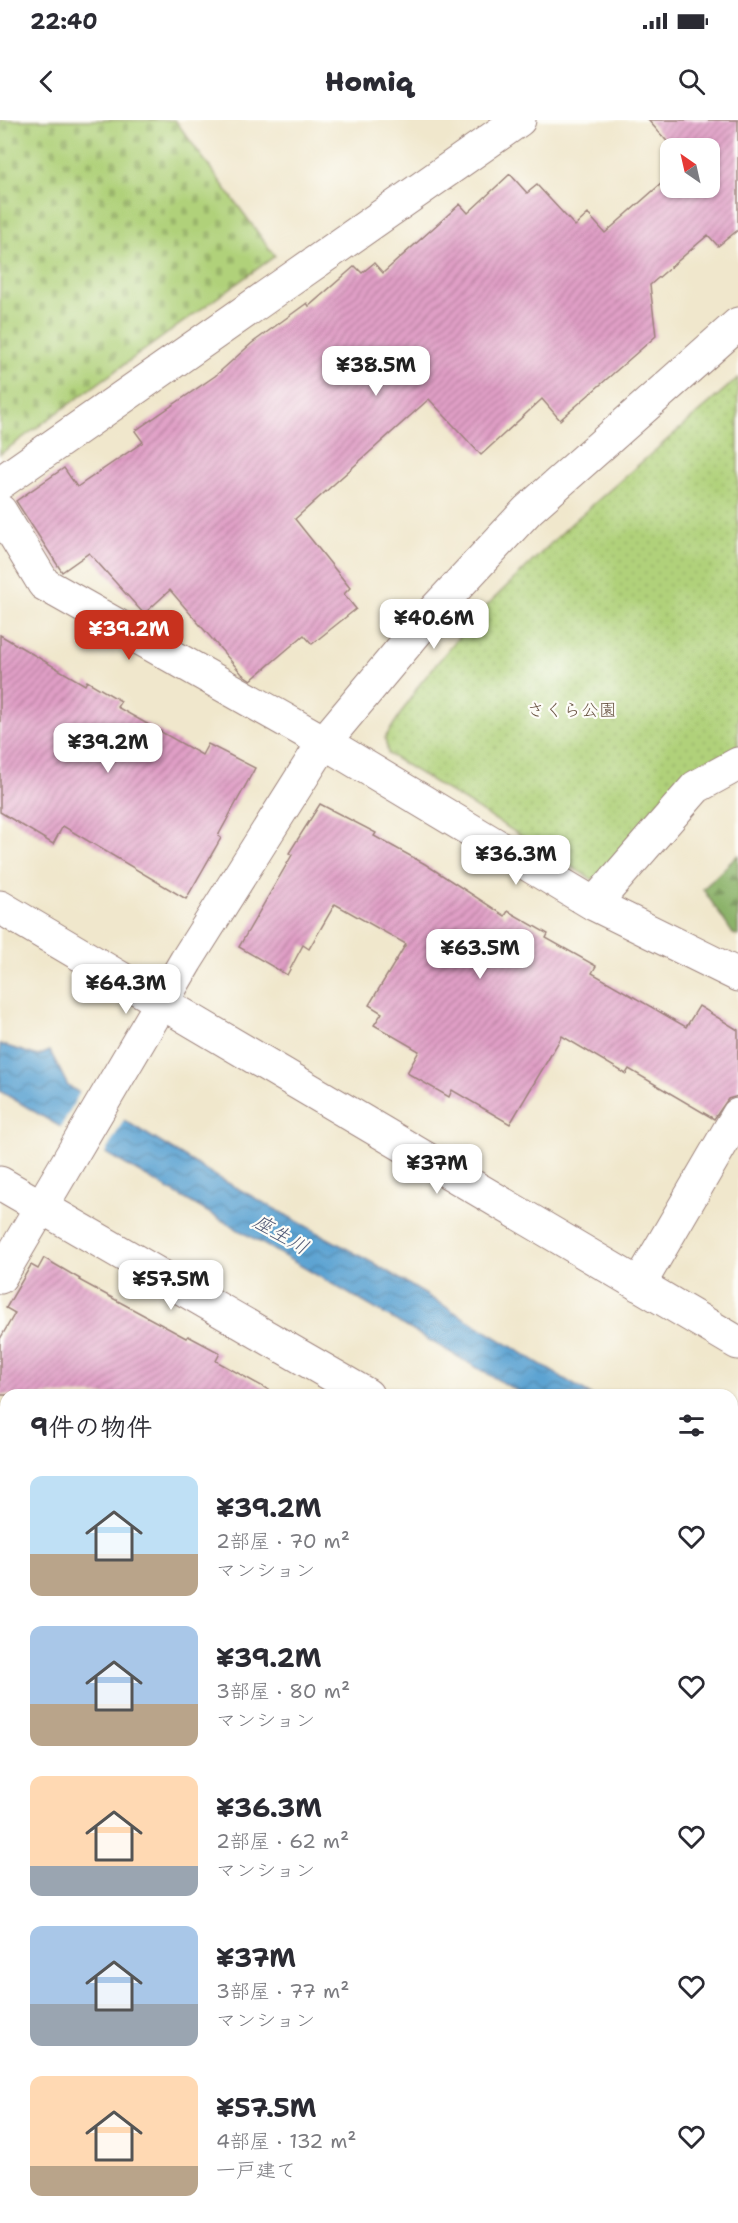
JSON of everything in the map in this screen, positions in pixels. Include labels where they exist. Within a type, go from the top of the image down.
[{"type":"street","points":[[0,483],[519,120]]},
{"type":"street","points":[[0,1277],[229,892],[324,742],[432,612],[528,510],[738,324]]},
{"type":"street","points":[[0,511],[44,584],[324,742],[594,903],[738,975]]},
{"type":"street","points":[[594,903],[696,787],[738,764]]},
{"type":"street","points":[[0,907],[738,1343]]},
{"type":"street","points":[[639,1285],[738,1115]]},
{"type":"street","points":[[0,1183],[357,1389]]},
{"type":"green space","points":[[0,120],[175,120],[275,256],[0,454]]},
{"type":"green space","name":"さくら公園","points":[[738,378],[738,746],[694,773],[613,869],[593,880],[388,754],[385,738],[419,685],[476,616],[573,522]]},
{"type":"green space","points":[[738,855],[738,936],[733,934],[703,889]]},
{"type":"water","name":"座生川","points":[[0,1044],[38,1056],[50,1051],[68,1086],[217,1177],[380,1267],[581,1389],[514,1389],[0,1091]]},
{"type":"pier","points":[[81,1090],[125,1118],[104,1155],[59,1130]]},
{"type":"building","points":[[648,120],[738,120],[738,230],[718,246],[708,235],[650,285],[656,336],[560,420],[542,399],[481,455],[429,399],[295,519],[350,588],[344,594],[356,609],[312,644],[304,635],[251,680],[242,674],[170,590],[144,614],[89,553],[62,572],[16,501],[64,468],[77,487],[143,442],[135,431],[215,376],[252,343],[307,303],[309,306],[355,266],[362,273],[374,263],[383,273],[460,204],[468,213],[510,174],[527,193],[537,185],[575,226],[588,214],[605,233],[660,185],[660,198],[720,198],[720,138],[664,138]]},
{"type":"building","points":[[0,635],[85,685],[87,681],[121,701],[117,707],[202,755],[208,744],[255,768],[218,836],[221,838],[186,899],[63,826],[53,844],[0,812]]},
{"type":"building","points":[[320,804],[376,833],[374,836],[425,864],[505,916],[508,911],[548,934],[546,938],[596,966],[592,973],[686,1027],[699,1006],[738,1030],[738,1096],[728,1099],[714,1119],[629,1069],[626,1074],[562,1036],[510,1124],[452,1090],[449,1097],[407,1073],[419,1051],[374,1025],[382,1013],[369,1005],[406,944],[335,904],[309,949],[303,945],[287,975],[239,947],[292,855],[289,853]]},
{"type":"building","points":[[44,1258],[79,1280],[186,1338],[188,1336],[220,1353],[216,1361],[267,1389],[0,1389],[0,1339],[15,1313],[6,1308],[31,1265],[38,1269]]}]
